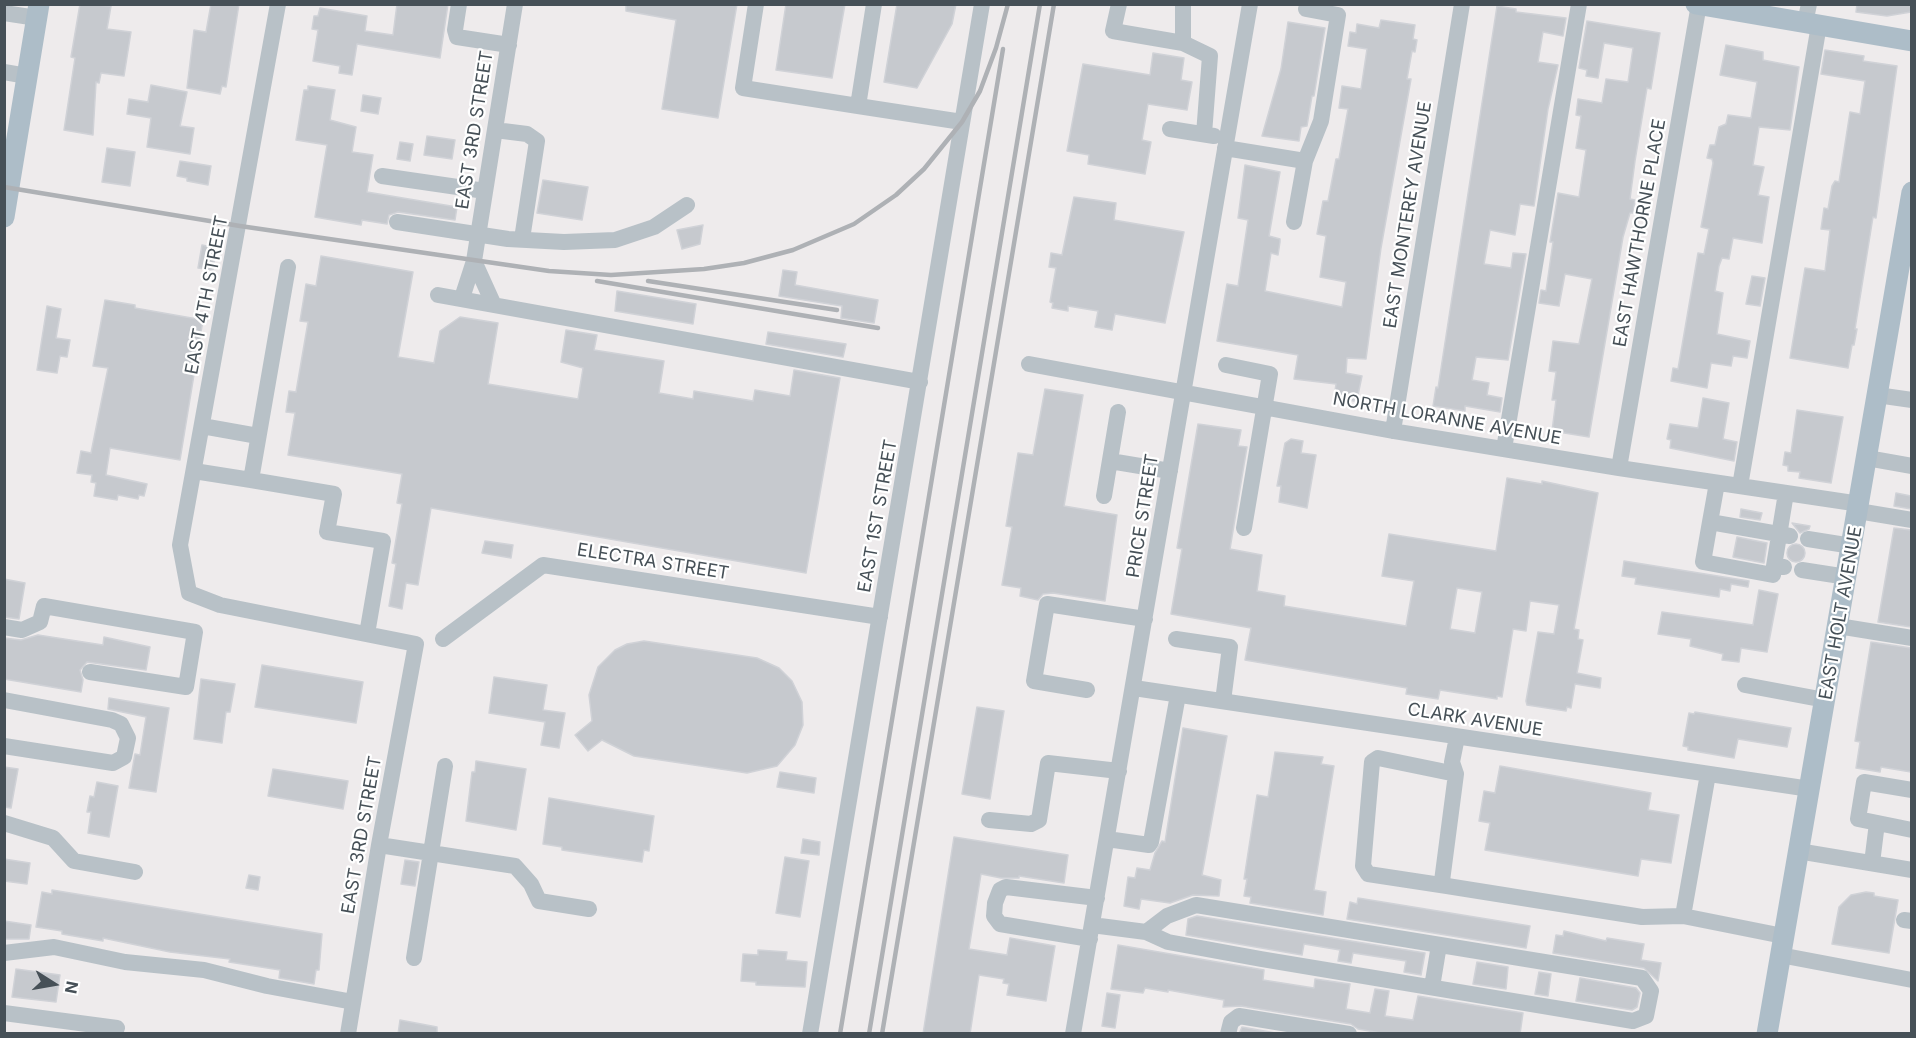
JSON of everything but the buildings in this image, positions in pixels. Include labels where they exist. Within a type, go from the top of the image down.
[{"type":"main road","points":[[1698,5],[1811,18],[1911,41]]},
{"type":"main road","points":[[4,217],[11,139],[27,76],[38,11]]},
{"type":"main road","name":"EAST HOLT AVENUE","points":[[1767,1034],[1877,395],[1903,284],[1911,192]]},
{"type":"street","name":"EAST 4TH STREET","points":[[278,4],[180,545],[189,593],[220,605],[368,634]]},
{"type":"street","points":[[459,4],[455,30],[457,37],[508,45]]},
{"type":"street","name":"EAST 3RD STREET","points":[[462,298],[474,261],[515,4]]},
{"type":"street","points":[[756,4],[743,88],[962,122]]},
{"type":"street","points":[[858,106],[873,4]]},
{"type":"street","name":"EAST 1ST STREET","points":[[810,1034],[982,4]]},
{"type":"street","points":[[1119,4],[1113,31],[1183,43],[1210,56],[1204,134]]},
{"type":"street","points":[[1183,4],[1183,43]]},
{"type":"street","name":"PRICE STREET","points":[[1073,1034],[1250,4]]},
{"type":"street","name":"EAST MONTEREY AVENUE","points":[[1393,431],[1462,4]]},
{"type":"street","points":[[1504,449],[1579,4]]},
{"type":"street","name":"EAST HAWTHORNE PLACE","points":[[1619,468],[1698,5]]},
{"type":"street","points":[[1294,222],[1305,162],[1321,121],[1338,15],[1306,9]]},
{"type":"street","points":[[4,13],[38,11]]},
{"type":"street","points":[[1740,486],[1811,18]]},
{"type":"street","points":[[4,72],[27,76]]},
{"type":"street","points":[[1170,129],[1204,134],[1226,143],[1305,162]]},
{"type":"street","points":[[495,130],[527,134],[537,141],[522,239]]},
{"type":"street","points":[[382,176],[485,191]]},
{"type":"street","points":[[397,222],[522,239],[564,242],[615,240],[654,227],[687,205]]},
{"type":"street","points":[[474,261],[493,303]]},
{"type":"street","points":[[251,480],[288,267]]},
{"type":"street","points":[[438,295],[493,303],[697,340],[708,345],[920,382]]},
{"type":"street","name":"NORTH LORANNE AVENUE","points":[[1029,364],[1393,431],[1786,493],[1911,520]]},
{"type":"street","points":[[1226,365],[1270,374],[1244,528]]},
{"type":"street","points":[[1877,395],[1911,400]]},
{"type":"street","points":[[1104,496],[1118,412]]},
{"type":"street","points":[[202,426],[258,436]]},
{"type":"street","points":[[1867,458],[1911,466]]},
{"type":"street","points":[[1110,461],[1170,471]]},
{"type":"street","points":[[194,471],[334,494],[327,532],[383,541],[368,634]]},
{"type":"street","points":[[1717,483],[1703,562],[1773,575],[1779,566],[1785,535],[1786,493]]},
{"type":"street","points":[[1710,522],[1785,535]]},
{"type":"street","points":[[1808,539],[1852,546]]},
{"type":"street","name":"ELECTRA STREET","points":[[443,639],[543,565],[880,617]]},
{"type":"street","points":[[1802,570],[1847,577]]},
{"type":"street","points":[[1087,690],[1034,681],[1047,604],[1145,619]]},
{"type":"street","points":[[4,627],[22,630],[40,622],[44,606],[195,632],[186,687],[90,672]]},
{"type":"street","points":[[1838,626],[1911,638]]},
{"type":"street","name":"EAST 3RD STREET","points":[[348,1034],[379,845],[416,644],[368,634]]},
{"type":"street","points":[[1176,639],[1230,647],[1223,701]]},
{"type":"street","points":[[1745,685],[1825,700]]},
{"type":"street","name":"CLARK AVENUE","points":[[1134,688],[1810,789]]},
{"type":"street","points":[[1107,839],[1149,845],[1151,842],[1178,695]]},
{"type":"street","points":[[4,700],[112,720],[121,724],[128,738],[124,757],[113,763],[4,746]]},
{"type":"street","points":[[1447,886],[1442,881],[1456,774],[1452,762],[1457,737]]},
{"type":"street","points":[[1456,774],[1378,758],[1372,762],[1363,866],[1368,874],[1642,917],[1683,916],[1781,946],[1911,980]]},
{"type":"street","points":[[989,820],[1030,824],[1039,820],[1048,763],[1119,771]]},
{"type":"street","points":[[414,958],[445,766]]},
{"type":"street","points":[[1683,916],[1708,774]]},
{"type":"street","points":[[1911,790],[1864,782],[1858,819],[1911,830]]},
{"type":"street","points":[[4,823],[53,838],[74,861],[135,872]]},
{"type":"street","points":[[1872,863],[1877,823]]},
{"type":"street","points":[[379,845],[515,867],[531,884],[539,902],[590,909]]},
{"type":"street","points":[[1798,851],[1911,870]]},
{"type":"street","points":[[1097,898],[1006,887],[1000,890],[995,903],[994,916],[1000,924],[1091,932],[1146,932],[1168,942],[1633,1021],[1646,1016],[1652,991],[1642,978],[1196,905],[1167,915],[1146,932]]},
{"type":"street","points":[[1432,987],[1438,945]]},
{"type":"street","points":[[4,953],[54,947],[125,962],[204,970],[267,986],[353,1002]]},
{"type":"street","points":[[4,1013],[117,1028]]},
{"type":"street","points":[[1228,1034],[1231,1022],[1239,1016],[1348,1034]]},
{"type":"railway","points":[[4,187],[240,226],[549,271],[611,275],[704,269],[744,263],[793,250],[854,224],[896,195],[924,169],[962,122],[980,91],[996,48],[1008,4]]},
{"type":"railway","points":[[869,1034],[1040,4]]},
{"type":"railway","points":[[882,1034],[1054,4]]},
{"type":"railway","points":[[840,1034],[1003,49]]},
{"type":"railway","points":[[597,281],[878,328]]},
{"type":"railway","points":[[648,281],[837,310]]}]
